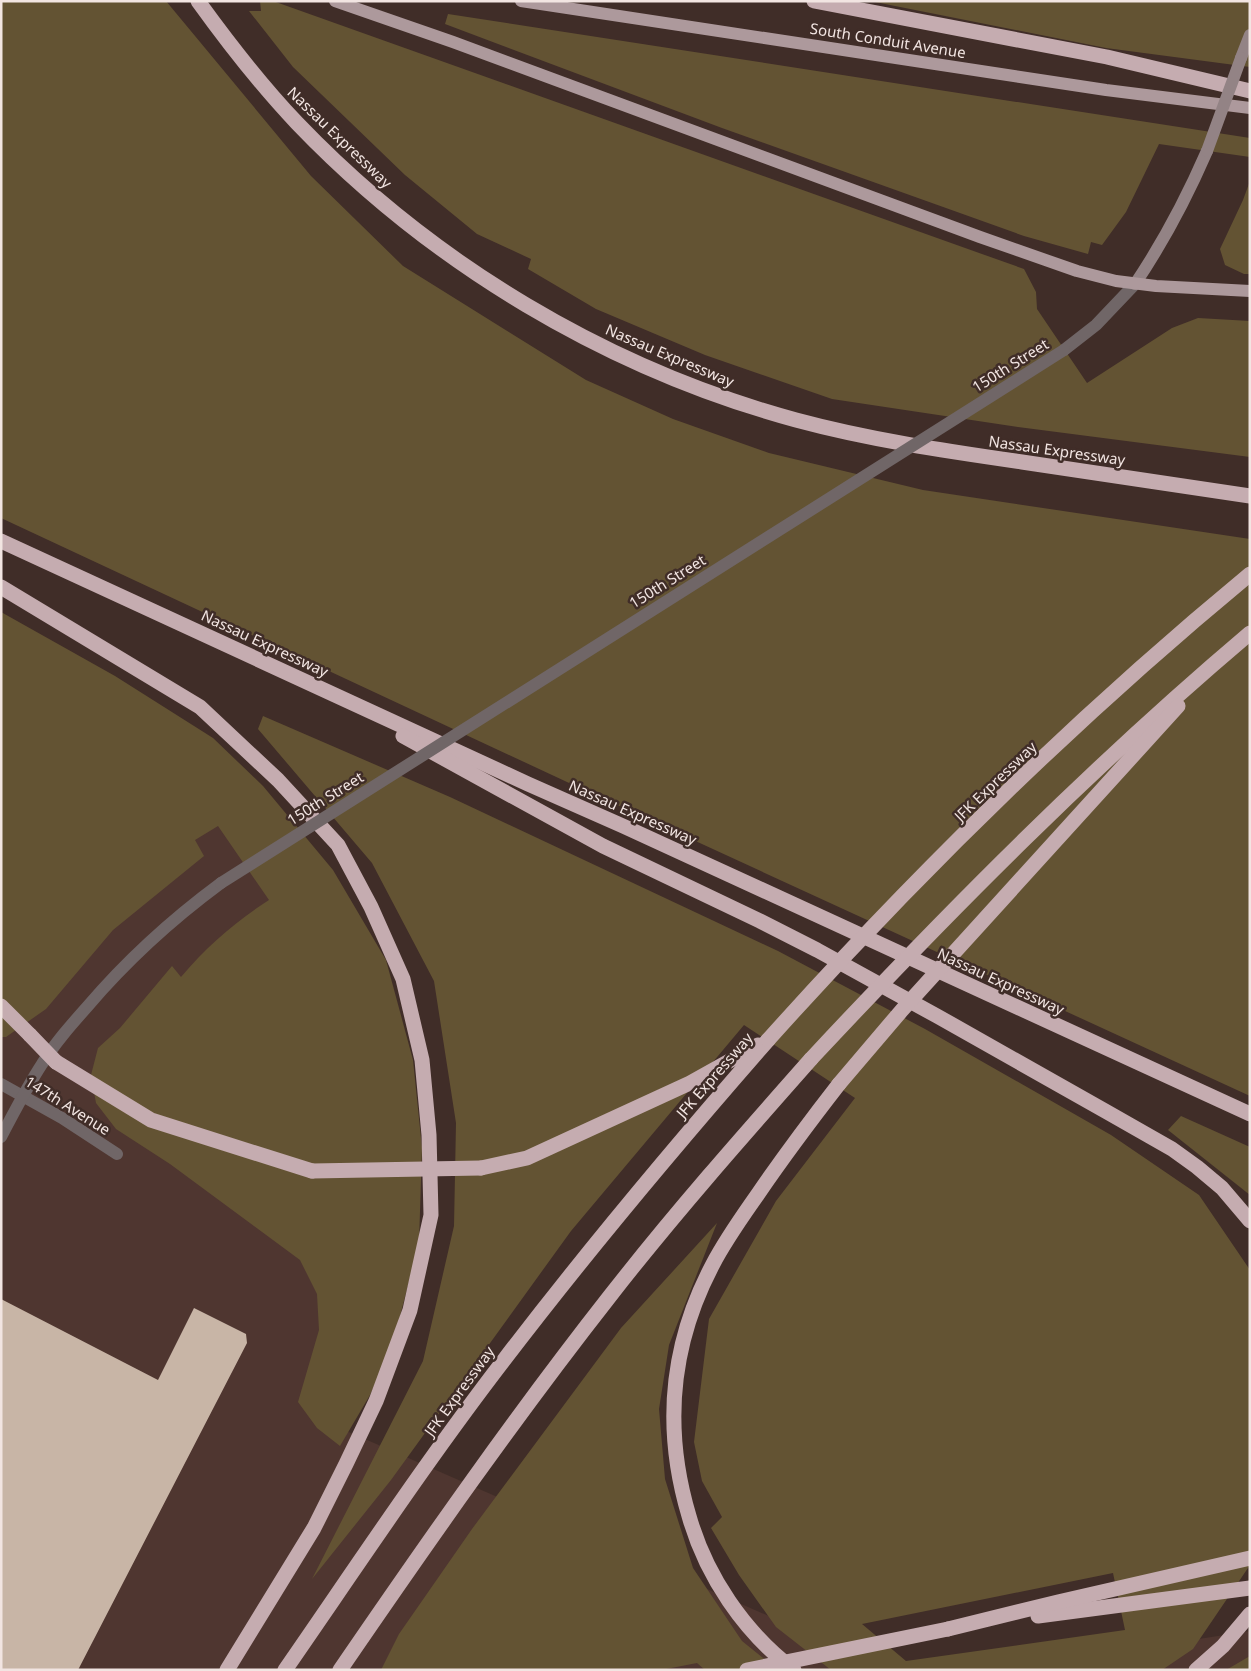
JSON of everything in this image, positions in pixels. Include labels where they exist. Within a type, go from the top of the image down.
[{"type":"highway","name":"Nassau Expressway","points":[[198,1],[245,64],[314,140],[353,177],[416,230],[503,291],[596,343],[644,366],[745,405],[850,433],[937,449],[1250,496]]},
{"type":"highway","points":[[814,1],[1107,56],[1250,91]]},
{"type":"highway","points":[[1169,484],[1250,504]]},
{"type":"highway","name":"Nassau Expressway","points":[[1,541],[1250,1114]]},
{"type":"highway","name":"JFK Expressway","points":[[285,1670],[432,1458],[502,1361],[639,1189],[768,1040],[853,947],[998,802],[1121,686],[1250,574]]},
{"type":"highway","points":[[1,587],[200,707],[278,780],[338,845],[371,907],[403,979],[422,1060],[429,1135],[431,1215],[410,1310],[376,1402],[314,1528],[227,1670]]},
{"type":"highway","points":[[340,1670],[480,1468],[605,1302],[680,1210],[811,1059],[951,912],[1062,801],[1172,700],[1250,633]]},
{"type":"highway","points":[[794,1670],[763,1643],[742,1620],[723,1593],[706,1563],[693,1531],[683,1498],[676,1466],[673,1400],[677,1370],[687,1325],[700,1290],[729,1236],[771,1175],[839,1084],[902,1010],[1224,655]]},
{"type":"highway","points":[[277,667],[603,846],[817,950],[945,1020],[1172,1149],[1222,1188],[1250,1221]]},
{"type":"highway","points":[[1,1006],[56,1062],[151,1120],[312,1171],[481,1168],[527,1158],[690,1083],[768,1040]]},
{"type":"highway","points":[[747,1670],[948,1630],[1121,1587],[1250,1558]]},
{"type":"highway","points":[[972,1624],[1250,1588]]},
{"type":"highway","points":[[1196,1670],[1222,1646],[1250,1614]]},
{"type":"main road","points":[[334,1],[453,42],[980,237],[1077,270],[1116,281],[1136,284],[1250,291]]},
{"type":"main road","name":"South Conduit Avenue","points":[[521,1],[1106,90],[1250,108]]},
{"type":"main road","name":"150th Street","points":[[1136,284],[1188,195],[1207,151],[1250,35]]},
{"type":"street","name":"150th Street","points":[[1,1137],[23,1095],[64,1033],[106,985],[146,944],[183,911],[221,883],[1064,350],[1096,325],[1136,284]]},
{"type":"street","name":"147th Avenue","points":[[1,1084],[62,1118],[117,1154]]},
{"type":"shaded area","points":[[1,1],[166,1],[311,176],[403,266],[586,380],[673,419],[769,453],[923,490],[1250,539],[1250,1096],[567,782],[1,518]]},
{"type":"shaded area","points":[[260,1],[273,1],[1024,269],[1036,292],[1037,309],[1087,383],[1172,328],[1198,318],[1250,321],[1250,457],[1018,427],[832,399],[705,355],[596,309],[528,269],[531,259],[477,234],[405,175],[293,67],[249,11],[261,11]]},
{"type":"shaded area","points":[[870,1],[1250,1],[1250,67],[1106,48]]},
{"type":"shaded area","points":[[448,14],[1250,138],[1250,157],[1159,144],[1126,212],[1102,245],[1091,242],[1088,254],[1024,236],[722,128],[445,24]]},
{"type":"shaded area","points":[[1250,181],[1250,274],[1244,274],[1225,265],[1220,249]]},
{"type":"shaded area","points":[[1,612],[115,676],[213,738],[263,786],[333,870],[386,960],[413,1060],[422,1148],[419,1243],[393,1343],[370,1395],[340,1446],[317,1428],[298,1402],[319,1330],[317,1294],[300,1260],[170,1164],[116,1129],[96,1103],[91,1075],[98,1048],[120,1028],[172,966],[181,977],[222,935],[269,900],[218,826],[195,840],[204,856],[113,930],[46,1009],[6,1037],[1,1037]]},
{"type":"shaded area","points":[[1,687],[180,749],[319,928],[342,1429],[892,1670],[1,1670]]},
{"type":"shaded area","points":[[263,716],[450,797],[778,951],[925,1029],[1111,1135],[1199,1195],[1250,1270],[1250,1565],[1193,1649],[1162,1670],[831,1670],[776,1627],[739,1575],[711,1528],[722,1517],[702,1481],[694,1442],[709,1319],[776,1201],[855,1098],[744,1025],[571,1231],[391,1480],[312,1579],[423,1361],[454,1226],[456,1123],[434,981],[372,863],[258,729]],"holes":[[[1113,1573],[1125,1630],[906,1661],[862,1624]]]},
{"type":"shaded area","points":[[1181,1116],[1250,1147],[1250,1195],[1168,1130]]},
{"type":"shaded area","points":[[717,1223],[669,1345],[659,1409],[665,1479],[693,1568],[742,1641],[778,1670],[705,1670],[697,1663],[661,1670],[381,1670],[399,1634],[472,1529],[621,1328]]},
{"type":"shaded area","points":[[1250,1631],[1250,1670],[1000,1670]]},
{"type":"shaded area","points":[[1250,1656],[1250,1670],[1226,1670]]},
{"type":"building","points":[[1,1299],[158,1380],[194,1308],[246,1334],[247,1343],[78,1670],[1,1670]]}]
